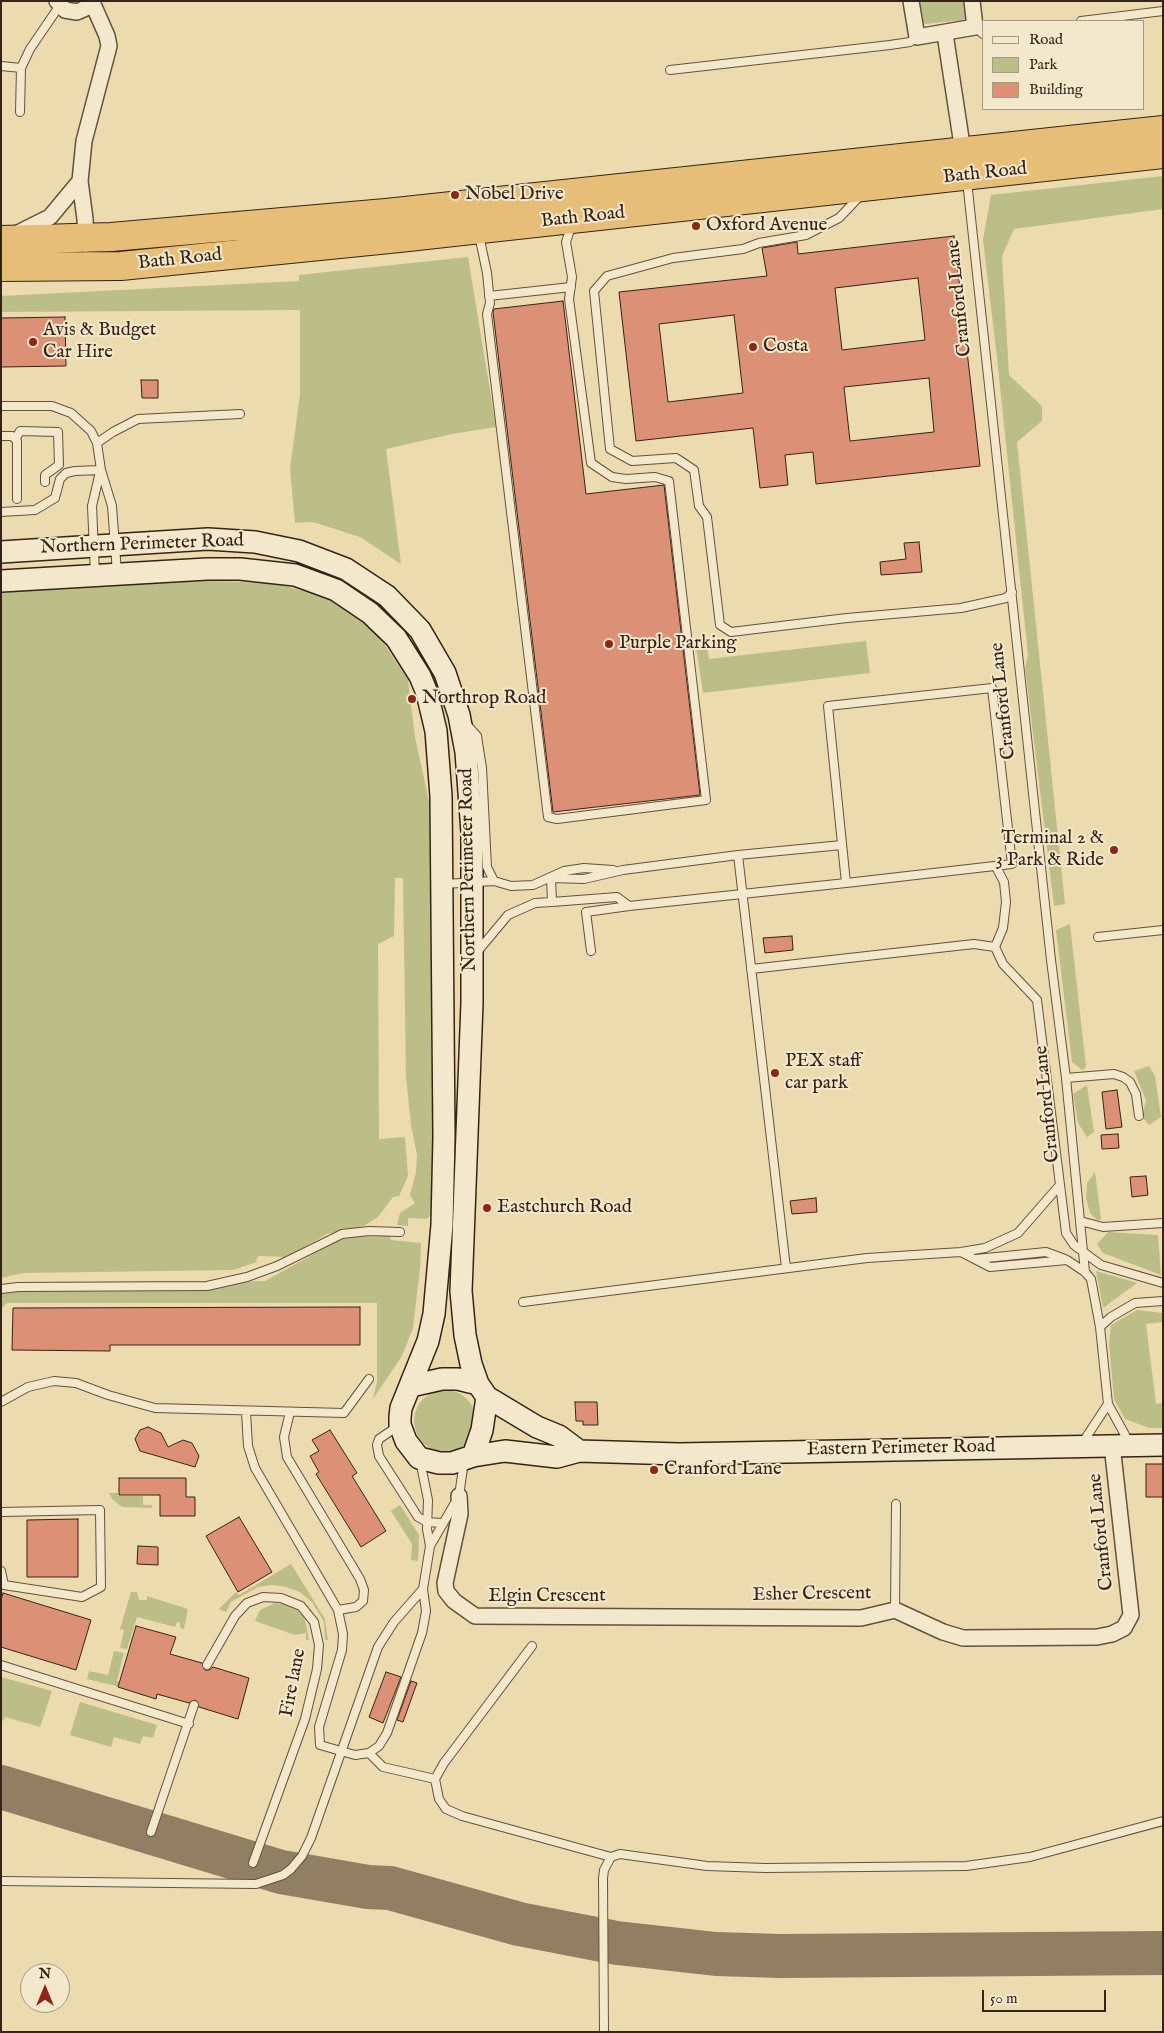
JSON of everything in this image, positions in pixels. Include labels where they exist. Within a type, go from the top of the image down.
[{"type":"highway","name":"Bath Road","points":[[1,267],[121,266],[573,220],[870,186],[964,164],[1163,130]]},
{"type":"highway","name":"Bath Road","points":[[2,240],[86,229],[386,214],[964,164],[1163,154]]},
{"type":"street","points":[[911,1],[916,37],[979,31],[972,1]]},
{"type":"street","points":[[59,3],[65,10],[77,12],[88,7],[93,2],[107,36],[109,46],[84,141],[80,181],[86,229],[85,265]]},
{"type":"street","points":[[945,34],[964,164]]},
{"type":"street","points":[[2,240],[50,217],[80,181]]},
{"type":"street","name":"Northern Perimeter Road","points":[[1,552],[208,539],[254,542],[307,553],[346,569],[387,596],[420,630],[445,673],[459,715],[470,786],[472,960],[462,1291],[465,1335],[482,1391]]},
{"type":"street","name":"Northern Perimeter Road","points":[[1,581],[117,573],[240,569],[295,575],[336,590],[354,600],[386,626],[410,657],[427,693],[432,711],[441,787],[444,1137],[442,1225],[434,1314],[428,1341],[411,1386]]},
{"type":"street","points":[[482,1391],[482,1430],[469,1458],[439,1463],[419,1458],[408,1446],[400,1425],[401,1408],[411,1386],[442,1379],[458,1379],[482,1391],[537,1427],[559,1436],[579,1451]]},
{"type":"street","name":"Eastern Perimeter Road","points":[[469,1458],[516,1451],[557,1457],[579,1451],[680,1454],[1163,1444]]},
{"type":"street","name":"Cranford Lane","points":[[896,1610],[943,1632],[970,1638],[1105,1636],[1124,1628],[1131,1615],[1121,1445]]},
{"type":"street","name":"Elgin Crescent","points":[[459,1496],[460,1514],[445,1583],[449,1596],[475,1616],[487,1618],[712,1617]]},
{"type":"street","name":"Esher Crescent","points":[[712,1617],[861,1618],[896,1610]]},
{"type":"lane","points":[[20,112],[21,68],[30,49],[59,3]]},
{"type":"lane","points":[[1090,20],[1163,12]]},
{"type":"lane","points":[[670,70],[890,45],[910,42],[916,37]]},
{"type":"lane","points":[[1,66],[21,68]]},
{"type":"lane","name":"Cranford Lane","points":[[964,164],[1051,960],[1066,1078],[1082,1252],[1085,1272],[1091,1279],[1095,1291],[1108,1404],[1121,1445]]},
{"type":"lane","points":[[870,186],[839,218],[806,235],[759,243],[743,249],[674,258],[607,276],[594,291],[610,449],[632,461],[676,458],[694,470],[699,506],[707,517],[720,625],[731,632],[847,618],[960,608],[1006,598],[1012,592]]},
{"type":"lane","points":[[478,230],[487,273],[489,296],[487,314],[548,817],[557,820],[706,800],[669,481],[655,477],[626,479],[612,477],[591,463],[569,299],[572,276],[566,242],[573,220]]},
{"type":"lane","points":[[489,296],[571,287]]},
{"type":"lane","points":[[1,406],[52,406],[71,413],[91,431],[96,443],[101,470],[112,506],[117,573]]},
{"type":"lane","points":[[96,443],[138,419],[240,414]]},
{"type":"lane","points":[[17,498],[18,442],[16,438],[20,431],[58,432],[59,465],[45,476],[45,482]]},
{"type":"lane","points":[[1,436],[16,438]]},
{"type":"lane","points":[[1,512],[35,510],[55,498],[60,479],[66,473],[75,470],[101,470]]},
{"type":"lane","points":[[95,575],[92,506],[101,470]]},
{"type":"lane","points":[[591,951],[586,912],[742,893],[846,883],[996,867],[1012,864],[992,688],[828,706],[846,883]]},
{"type":"lane","points":[[459,715],[476,736],[482,768],[487,867],[494,881]]},
{"type":"lane","points":[[442,884],[494,881],[511,886],[533,885],[564,871],[578,869],[623,870],[738,855],[842,845]]},
{"type":"lane","points":[[738,855],[786,1268]]},
{"type":"lane","points":[[996,867],[1004,882],[1006,902],[1003,928],[995,948],[1003,964],[1037,1000],[1066,1233],[1082,1252],[1101,1265],[1163,1282]]},
{"type":"lane","points":[[551,878],[552,902]]},
{"type":"lane","points":[[472,960],[482,945],[508,915],[535,903],[616,897],[629,906]]},
{"type":"lane","points":[[1098,937],[1163,930]]},
{"type":"lane","points":[[751,969],[974,944],[995,948]]},
{"type":"lane","points":[[1066,1078],[1114,1074],[1124,1076],[1130,1082],[1136,1094],[1139,1116]]},
{"type":"lane","points":[[522,1302],[867,1258],[961,1252],[985,1248],[1002,1242],[1018,1233],[1060,1186]]},
{"type":"lane","points":[[1080,1221],[1103,1227],[1163,1223]]},
{"type":"lane","points":[[1,1289],[18,1287],[207,1286],[247,1278],[277,1266],[342,1234],[369,1231],[400,1232]]},
{"type":"lane","points":[[961,1252],[990,1267],[1067,1260],[1085,1272]]},
{"type":"lane","points":[[1100,1327],[1126,1307],[1149,1301],[1163,1301]]},
{"type":"lane","points":[[1,1402],[28,1387],[54,1381],[76,1383],[108,1395],[155,1408],[246,1412],[344,1412],[369,1379]]},
{"type":"lane","points":[[1081,1446],[1108,1404]]},
{"type":"lane","points":[[246,1412],[247,1438],[255,1468],[338,1610],[343,1634],[342,1650],[319,1727],[320,1745],[340,1752],[355,1755],[369,1753],[379,1746],[387,1733],[422,1633],[426,1611],[423,1589],[430,1546],[427,1522],[428,1500],[419,1458]]},
{"type":"lane","points":[[290,1412],[284,1437],[287,1457],[360,1580],[364,1590],[363,1601],[356,1607],[338,1610]]},
{"type":"lane","points":[[400,1425],[379,1439],[377,1446],[380,1456],[418,1517],[427,1522],[442,1523]]},
{"type":"lane","points":[[430,1546],[459,1496],[469,1458]]},
{"type":"lane","name":"Esher Crescent","points":[[896,1504],[896,1610]]},
{"type":"lane","points":[[1,1512],[100,1510],[101,1587],[82,1597],[4,1585],[1,1571]]},
{"type":"lane","points":[[1,1881],[256,1884],[272,1879],[291,1869],[302,1856],[311,1838],[378,1647],[394,1622],[423,1589]]},
{"type":"lane","name":"Fire lane","points":[[207,1665],[235,1616],[247,1603],[263,1597],[281,1598],[301,1606],[314,1622],[318,1645],[317,1669],[305,1719],[253,1863]]},
{"type":"lane","points":[[532,1646],[444,1762],[435,1779],[438,1799],[446,1809],[462,1816],[611,1857],[620,1854],[707,1866],[764,1868],[980,1865],[1030,1857],[1163,1821]]},
{"type":"lane","points":[[1,1665],[189,1724]]},
{"type":"lane","points":[[151,1832],[194,1705]]},
{"type":"lane","points":[[369,1753],[383,1767],[435,1779]]},
{"type":"lane","points":[[604,2032],[603,1878],[604,1870],[611,1857]]},
{"type":"green space","points":[[920,1],[966,1],[968,17],[963,20],[925,24]]},
{"type":"green space","points":[[1163,176],[1163,209],[1014,229],[1002,256],[1009,375],[1042,406],[1042,421],[1017,442],[1065,904],[1054,906],[1025,667],[1028,655],[983,240],[991,195]]},
{"type":"green space","points":[[468,257],[496,427],[452,434],[386,449],[401,564],[360,537],[313,522],[295,523],[290,468],[300,395],[300,310],[1,312],[1,296],[299,281],[299,275]]},
{"type":"green space","points":[[181,580],[270,583],[316,593],[335,602],[369,627],[383,642],[408,680],[415,737],[430,806],[433,1214],[426,1219],[408,1218],[408,1226],[397,1225],[400,1213],[415,1203],[410,1195],[416,1172],[417,1155],[411,1125],[406,1077],[403,878],[395,878],[394,936],[378,944],[379,1139],[405,1137],[408,1176],[399,1196],[393,1197],[378,1217],[364,1226],[327,1234],[287,1257],[259,1256],[256,1260],[257,1262],[233,1270],[24,1273],[1,1278],[1,591]]},
{"type":"green space","points":[[866,641],[870,673],[703,693],[696,647],[707,646],[709,659]]},
{"type":"green space","points":[[1070,924],[1086,1067],[1082,1070],[1072,1062],[1056,930]]},
{"type":"green space","points":[[1149,1066],[1155,1076],[1161,1117],[1149,1125],[1142,1117],[1146,1100],[1134,1071]]},
{"type":"green space","points":[[1087,1085],[1094,1132],[1087,1137],[1078,1123],[1073,1094]]},
{"type":"green space","points":[[1095,1172],[1101,1219],[1097,1220],[1090,1213],[1086,1198],[1087,1183]]},
{"type":"green space","points":[[1108,1232],[1158,1235],[1161,1275],[1103,1253],[1097,1244]]},
{"type":"green space","points":[[390,1236],[391,1240],[421,1243],[420,1268],[413,1328],[402,1356],[373,1399],[377,1382],[377,1303],[7,1303],[1,1309],[1,1288],[27,1282],[265,1281],[344,1237]]},
{"type":"green space","points":[[1096,1271],[1131,1281],[1137,1283],[1103,1308]]},
{"type":"green space","points":[[1137,1310],[1163,1313],[1163,1322],[1146,1324],[1156,1404],[1163,1403],[1163,1428],[1149,1428],[1125,1419],[1114,1399],[1109,1343],[1111,1325]]},
{"type":"green space","points":[[439,1390],[451,1390],[467,1399],[474,1409],[476,1421],[474,1433],[467,1443],[451,1452],[439,1452],[428,1447],[419,1438],[414,1427],[414,1415],[419,1404],[428,1395]]},
{"type":"green space","points":[[109,1493],[118,1493],[118,1496],[143,1496],[143,1505],[152,1505],[152,1508],[122,1507],[112,1499]]},
{"type":"green space","points":[[400,1505],[419,1535],[418,1561],[411,1560],[412,1544],[391,1511]]},
{"type":"green space","points":[[291,1564],[325,1619],[328,1640],[325,1640],[324,1622],[312,1602],[300,1592],[286,1587],[271,1585],[258,1587],[231,1602],[226,1612],[219,1609],[236,1592],[239,1595]]},
{"type":"green space","points":[[131,1592],[137,1592],[139,1600],[147,1600],[147,1596],[188,1609],[184,1629],[180,1628],[180,1623],[177,1622],[175,1627],[137,1617],[127,1649],[120,1648],[124,1630],[120,1629]]},
{"type":"green space","points":[[275,1603],[289,1605],[298,1611],[305,1619],[309,1640],[306,1640],[306,1633],[295,1635],[255,1621],[260,1610]]},
{"type":"green space","points":[[114,1651],[124,1653],[117,1681],[149,1689],[148,1694],[87,1679],[89,1671],[108,1675]]},
{"type":"green space","points":[[1,1677],[52,1691],[40,1727],[5,1717],[4,1721],[1,1720]]},
{"type":"green space","points":[[80,1702],[157,1725],[153,1738],[143,1736],[140,1744],[114,1737],[111,1747],[70,1735]]},
{"type":"building","points":[[954,236],[980,466],[816,484],[813,452],[785,455],[788,485],[760,488],[753,428],[636,441],[619,292],[767,276],[762,248],[797,242],[798,254]],"holes":[[[918,278],[925,340],[842,350],[835,288]],[[734,315],[743,393],[668,402],[659,324]],[[929,378],[934,432],[850,441],[844,387]]]},
{"type":"building","name":"Purple Parking","points":[[563,301],[586,494],[664,485],[700,795],[553,812],[493,312],[494,309]]},
{"type":"building","name":"Avis & Budget Car Hire","points":[[65,317],[66,366],[1,367],[1,318]]},
{"type":"building","points":[[141,380],[158,380],[158,398],[142,398]]},
{"type":"building","points":[[919,542],[922,572],[881,575],[880,562],[906,559],[904,543]]},
{"type":"building","points":[[792,936],[793,950],[765,953],[763,938]]},
{"type":"building","points":[[1117,1090],[1122,1127],[1106,1129],[1102,1092]]},
{"type":"building","points":[[1118,1134],[1119,1148],[1102,1149],[1101,1135]]},
{"type":"building","points":[[1146,1176],[1148,1195],[1132,1197],[1130,1177]]},
{"type":"building","points":[[816,1198],[817,1212],[792,1214],[790,1201]]},
{"type":"building","points":[[360,1307],[360,1345],[110,1345],[110,1351],[12,1350],[13,1308]]},
{"type":"building","points":[[575,1402],[597,1402],[598,1425],[583,1425],[583,1421],[576,1421]]},
{"type":"building","points":[[148,1427],[161,1433],[168,1447],[183,1440],[192,1443],[199,1456],[195,1467],[140,1451],[135,1439],[140,1430]]},
{"type":"building","points":[[330,1430],[357,1473],[352,1476],[386,1531],[361,1547],[316,1474],[319,1472],[310,1456],[319,1451],[312,1440]]},
{"type":"building","points":[[1146,1464],[1163,1464],[1163,1497],[1146,1497]]},
{"type":"building","points":[[119,1478],[186,1478],[186,1497],[195,1497],[195,1516],[160,1516],[160,1495],[119,1495]]},
{"type":"building","points":[[239,1517],[272,1572],[238,1592],[206,1536]]},
{"type":"building","points":[[78,1519],[78,1577],[27,1577],[27,1520]]},
{"type":"building","points":[[138,1546],[158,1547],[158,1565],[137,1564]]},
{"type":"building","points":[[3,1593],[91,1620],[76,1670],[1,1647],[1,1600]]},
{"type":"building","points":[[136,1626],[176,1637],[170,1654],[202,1663],[205,1670],[213,1667],[249,1678],[238,1719],[199,1707],[195,1700],[189,1703],[157,1694],[156,1699],[118,1687]]},
{"type":"building","points":[[386,1672],[401,1677],[383,1723],[369,1717]]},
{"type":"building","points":[[411,1681],[417,1683],[403,1722],[397,1720]]},
{"type":"taxiway","points":[[1,1787],[281,1872],[368,1887],[390,1888],[519,1924],[617,1943],[716,1954],[781,1956],[1163,1953]]},
{"type":"place","name":"Nobel Drive","points":[[455,195]]},
{"type":"place","name":"Oxford Avenue","points":[[696,226]]},
{"type":"place","name":"Avis & Budget Car Hire","points":[[33,342]]},
{"type":"place","name":"Costa","points":[[753,347]]},
{"type":"place","name":"Purple Parking","points":[[609,644]]},
{"type":"place","name":"Northrop Road","points":[[412,699]]},
{"type":"place","name":"Terminal 2 & 3 Park & Ride","points":[[1114,850]]},
{"type":"place","name":"PEX staff car park","points":[[775,1073]]},
{"type":"place","name":"Eastchurch Road","points":[[487,1208]]},
{"type":"place","name":"Cranford Lane","points":[[654,1470]]}]
